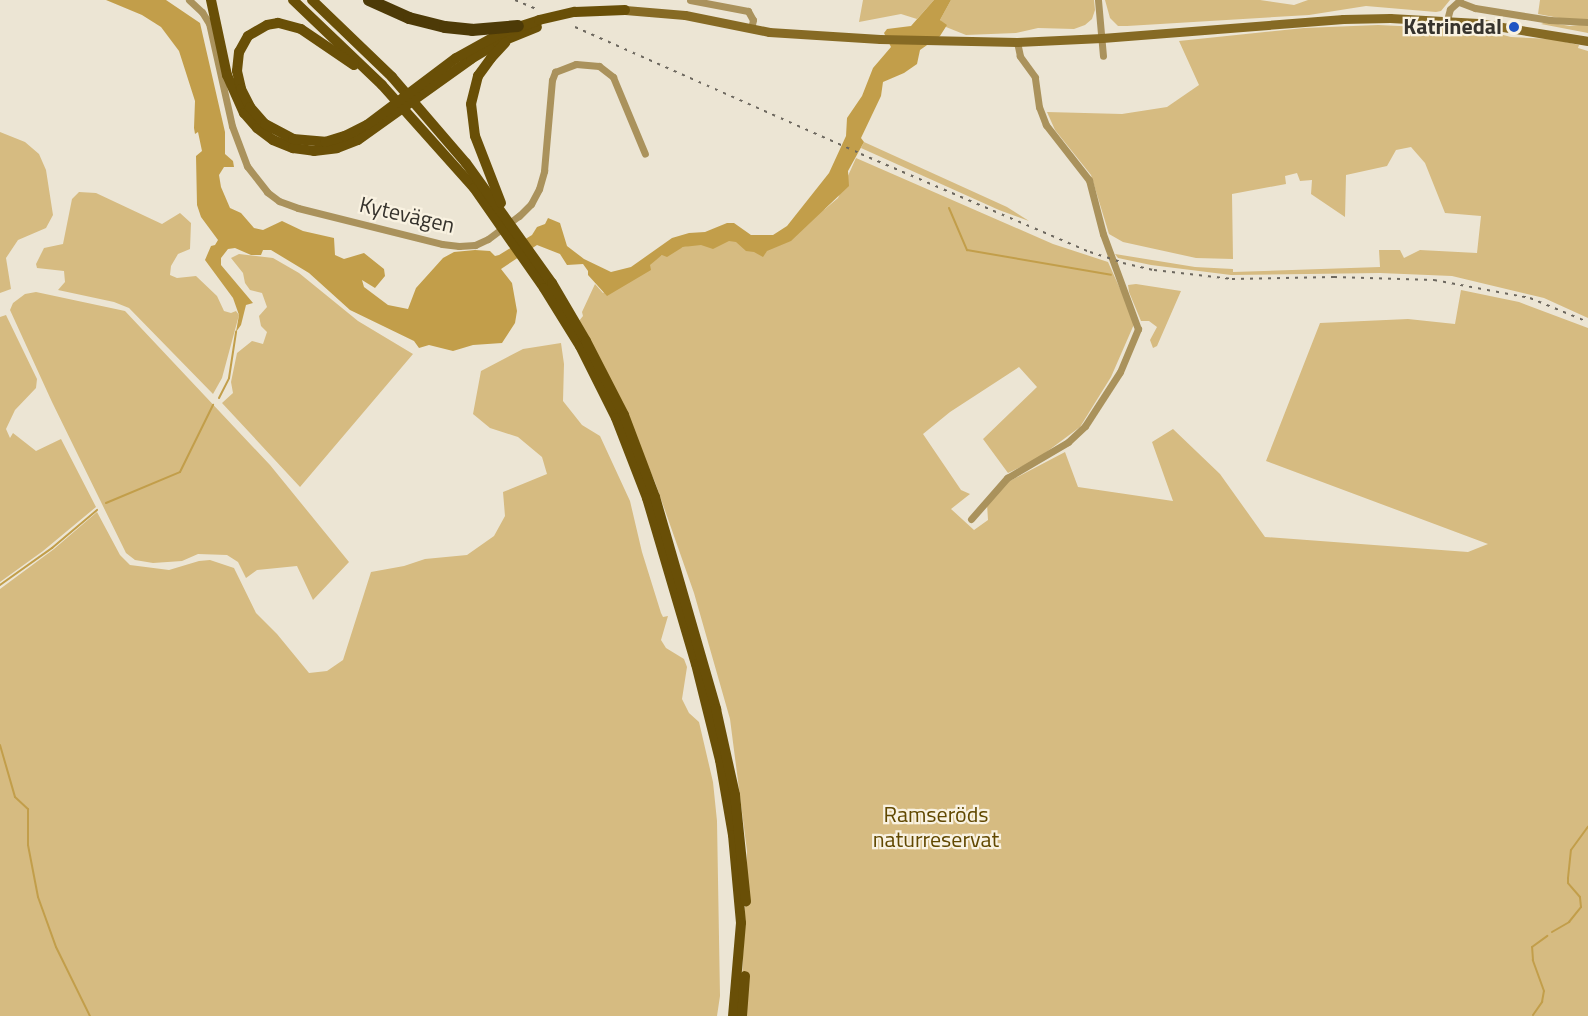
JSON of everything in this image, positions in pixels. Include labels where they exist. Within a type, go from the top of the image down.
[{"type":"highway","points":[[369,0],[409,18],[445,27],[516,31]]},
{"type":"main road","points":[[211,0],[234,95],[250,121],[265,135],[293,148],[325,150],[358,140],[429,82],[482,43],[575,12],[625,10]]},
{"type":"main road","points":[[293,0],[382,85],[504,221]]},
{"type":"main road","points":[[312,0],[392,77],[466,163],[586,341],[624,415],[655,497],[708,675],[731,776],[746,878],[746,951],[742,1016]]},
{"type":"main road","points":[[382,85],[315,37],[289,24],[267,25],[257,29],[248,36],[239,52],[238,79],[250,108],[265,124],[282,135],[304,142],[335,140],[386,116]]},
{"type":"main road","points":[[504,221],[479,151],[472,126],[471,104],[475,84],[484,67],[516,31]]},
{"type":"main road","points":[[548,286],[624,438],[647,498],[706,702],[727,798],[738,879],[740,932],[734,1016]]},
{"type":"street","name":"Kytevägen","points":[[189,0],[202,12],[208,23],[232,126],[247,166],[267,192],[279,201],[298,208],[442,244],[475,245],[488,239],[519,216],[531,204],[539,189],[544,171],[552,80],[555,72],[576,64],[599,66],[613,77],[645,154]]},
{"type":"street","points":[[690,0],[748,11],[753,20],[751,29]]},
{"type":"street","points":[[1098,0],[1103,56]]},
{"type":"street","points":[[1447,20],[1450,9],[1459,1],[1475,8],[1550,20],[1588,22]]},
{"type":"street","points":[[625,10],[685,15],[751,29],[812,36],[880,39],[1017,42],[1343,20],[1447,20],[1514,27],[1588,41]]},
{"type":"street","points":[[971,519],[1001,483],[1068,442],[1085,426],[1119,372],[1138,329],[1102,234],[1089,180],[1046,125],[1039,107],[1035,77],[1020,56],[1017,42]]},
{"type":"green space","points":[[863,0],[934,0],[917,19],[901,14],[859,22]]},
{"type":"green space","points":[[951,0],[1094,0],[1095,10],[1092,19],[1085,25],[1074,29],[1038,28],[1016,33],[966,35],[946,27],[940,20]]},
{"type":"green space","points":[[1105,0],[1260,0],[1294,5],[1308,0],[1450,0],[1441,11],[1436,12],[1366,6],[1309,15],[1118,26],[1110,18]]},
{"type":"green space","points":[[1540,0],[1588,0],[1588,19],[1575,21],[1538,14]]},
{"type":"green space","points":[[1546,22],[1570,26],[1588,24],[1588,33],[1541,24]]},
{"type":"green space","points":[[1378,25],[1484,30],[1511,37],[1552,39],[1579,45],[1578,48],[1588,51],[1588,318],[1544,298],[1452,276],[1380,273],[1231,275],[1151,265],[1118,258],[1115,254],[1195,267],[1233,269],[1233,272],[1380,267],[1379,250],[1400,250],[1404,258],[1420,250],[1477,253],[1481,216],[1445,213],[1425,163],[1411,147],[1396,150],[1387,166],[1346,175],[1345,217],[1311,194],[1312,180],[1300,181],[1297,173],[1285,176],[1286,184],[1232,194],[1233,259],[1196,258],[1123,242],[1109,234],[1091,175],[1055,130],[1047,112],[1122,114],[1167,107],[1199,85],[1179,41],[1304,28]]},
{"type":"green space","points":[[0,132],[25,142],[39,154],[46,170],[53,215],[46,228],[18,240],[6,258],[11,289],[0,293]]},
{"type":"green space","points":[[864,142],[1007,207],[1029,221],[999,210],[861,148]]},
{"type":"green space","name":"Ramseröds naturreservat","points":[[856,158],[1053,244],[1108,262],[1135,322],[1111,377],[1080,427],[1037,459],[1008,473],[983,439],[1037,387],[1019,367],[950,412],[923,434],[961,490],[970,494],[951,509],[974,530],[988,520],[987,504],[1004,484],[1065,452],[1078,487],[1173,501],[1152,442],[1173,429],[1220,474],[1265,537],[1468,552],[1488,544],[1266,461],[1320,323],[1408,319],[1455,324],[1461,290],[1519,302],[1588,328],[1588,1016],[732,1016],[742,981],[747,851],[730,719],[694,593],[655,482],[615,392],[579,321],[595,284],[603,293],[662,255],[683,247],[726,238],[756,246],[825,209],[838,198]]},
{"type":"green space","points":[[79,192],[96,193],[162,224],[180,213],[191,223],[190,249],[178,254],[171,266],[170,275],[177,278],[196,276],[217,296],[224,311],[231,313],[236,311],[239,315],[222,378],[213,394],[129,308],[114,302],[58,290],[65,282],[64,271],[37,268],[36,264],[44,248],[63,244],[72,199]]},
{"type":"green space","points":[[239,254],[273,258],[299,273],[358,321],[413,354],[300,487],[222,403],[233,393],[231,382],[237,353],[252,341],[263,344],[267,332],[261,326],[259,316],[267,307],[262,293],[250,290],[245,283],[243,273],[231,258]]},
{"type":"green space","points":[[1136,284],[1181,291],[1157,346],[1153,348],[1150,340],[1157,327],[1149,321],[1141,321],[1128,285]]},
{"type":"green space","points":[[36,292],[125,311],[270,465],[349,562],[313,600],[297,566],[257,570],[246,578],[238,562],[227,555],[198,554],[182,561],[153,563],[135,560],[126,553],[10,310],[13,303],[25,294]]},
{"type":"green space","points":[[6,315],[37,379],[36,388],[15,410],[6,429],[10,438],[13,433],[36,451],[61,439],[96,507],[43,551],[0,582],[0,317]]},
{"type":"green space","points":[[561,343],[564,364],[563,401],[582,425],[600,436],[630,501],[642,552],[661,613],[663,617],[668,616],[661,640],[666,648],[684,659],[687,667],[682,699],[689,713],[699,722],[713,782],[717,821],[720,996],[717,1016],[0,1016],[0,589],[54,549],[97,512],[120,555],[130,565],[169,570],[210,560],[234,568],[256,613],[277,634],[309,673],[327,671],[343,660],[371,572],[404,566],[425,559],[467,555],[494,536],[505,516],[503,492],[547,474],[542,457],[518,437],[490,428],[473,414],[481,371],[523,349]]},
{"type":"shaded area","points":[[106,0],[166,0],[200,23],[225,132],[225,154],[233,161],[234,167],[224,167],[219,175],[221,187],[230,208],[241,213],[254,228],[263,230],[282,221],[303,231],[334,238],[335,255],[344,259],[364,253],[384,269],[385,276],[375,288],[362,280],[364,287],[388,305],[408,309],[416,288],[443,258],[454,252],[475,250],[490,251],[495,256],[499,255],[532,235],[537,227],[545,224],[548,218],[560,223],[567,246],[584,259],[611,272],[631,267],[672,238],[689,233],[705,232],[727,223],[734,223],[751,235],[773,235],[787,226],[829,173],[846,136],[847,118],[862,96],[873,68],[891,47],[884,33],[887,29],[911,26],[934,0],[951,0],[940,20],[947,25],[940,36],[920,50],[917,64],[904,73],[883,82],[881,96],[861,138],[864,142],[848,171],[849,186],[791,241],[767,251],[763,257],[746,251],[736,242],[729,241],[713,249],[701,245],[683,247],[667,257],[662,255],[650,265],[651,270],[607,296],[588,275],[583,264],[567,265],[560,254],[537,245],[501,269],[512,283],[517,311],[515,323],[502,343],[473,345],[453,351],[429,345],[419,348],[414,341],[350,310],[309,273],[271,250],[263,250],[261,255],[251,255],[235,248],[228,249],[221,258],[221,265],[253,303],[246,305],[241,325],[236,332],[239,315],[233,298],[205,260],[211,246],[215,245],[218,240],[201,217],[197,205],[196,156],[202,151],[198,132],[195,134],[194,128],[195,101],[179,51],[161,27],[142,15]]},
{"type":"waterway","points":[[949,208],[967,250],[1111,275]]},
{"type":"waterway","points":[[219,398],[229,378],[236,332]]},
{"type":"waterway","points":[[106,503],[180,472],[213,405]]},
{"type":"waterway","points":[[0,585],[52,548],[97,510]]},
{"type":"waterway","points":[[0,745],[15,797],[28,809],[28,845],[38,897],[56,947],[90,1016]]},
{"type":"waterway","points":[[1552,932],[1569,922],[1581,907],[1580,897],[1568,883],[1568,878],[1571,850],[1588,827]]},
{"type":"waterway","points":[[1533,1015],[1542,1002],[1544,991],[1533,960],[1532,947],[1547,936]]},
{"type":"railway","points":[[515,0],[538,10]]},
{"type":"railway","points":[[575,27],[861,154],[1090,252],[1123,263],[1154,270],[1232,279],[1334,277],[1434,280],[1530,298],[1588,322]]},
{"type":"place","name":"Katrinedal","points":[[1514,27]]}]
